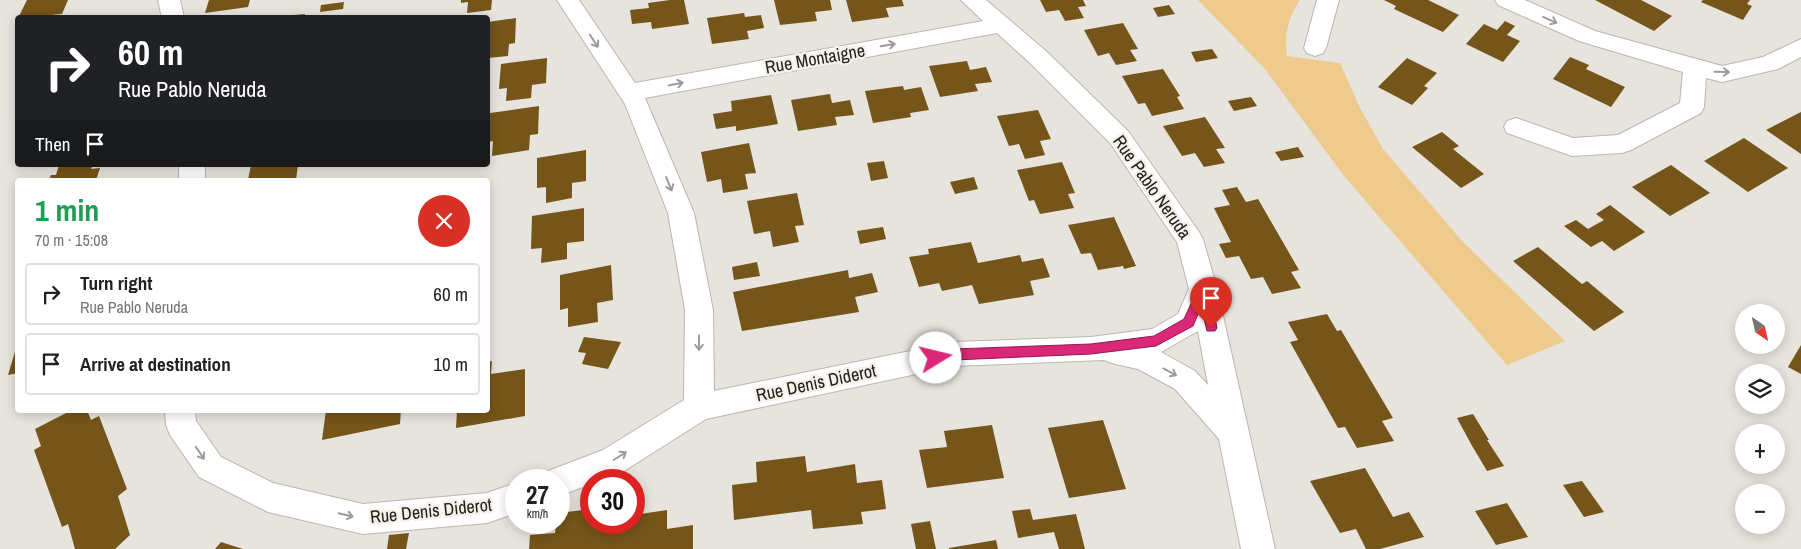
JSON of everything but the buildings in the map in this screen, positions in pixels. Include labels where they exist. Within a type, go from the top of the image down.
[{"type":"street","points":[[169,0],[172,15]]},
{"type":"street","points":[[568,0],[636,103],[681,213],[699,310],[699,407]]},
{"type":"street","name":"Rue Pablo Neruda","points":[[972,0],[1002,25],[1119,136],[1190,239],[1203,289],[1258,549]]},
{"type":"street","points":[[1315,48],[1328,0]]},
{"type":"street","points":[[1506,0],[1587,36],[1695,68],[1722,74],[1770,63],[1801,48]]},
{"type":"street","name":"Rue Montaigne","points":[[628,92],[1002,25]]},
{"type":"street","points":[[1516,127],[1572,147],[1622,144],[1692,107],[1695,68]]},
{"type":"street","name":"Rue Denis Diderot","points":[[570,477],[613,461],[699,407],[954,354],[1091,349],[1156,341],[1188,322],[1203,289]]},
{"type":"street","name":"Rue Denis Diderot","points":[[1091,349],[1144,357],[1185,380],[1232,431]]},
{"type":"street","name":"Rue Denis Diderot","points":[[180,413],[181,425],[210,467],[268,497],[363,519],[487,508],[505,502]]},
{"type":"shaded area","points":[[1198,0],[1300,0],[1292,13],[1288,26],[1286,40],[1287,56],[1340,63],[1360,108],[1383,149],[1463,242],[1565,341],[1507,365],[1344,176],[1264,68]]},
{"type":"route","points":[[936,358],[954,354],[1091,349],[1156,341],[1188,322],[1203,289],[1211,328]]}]
